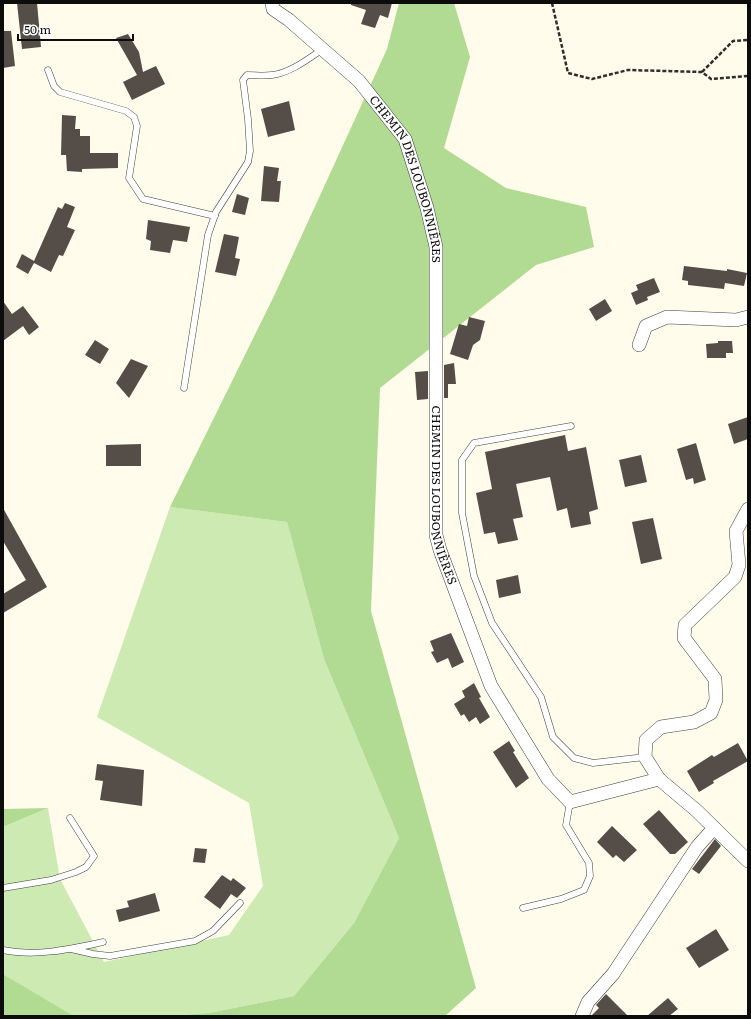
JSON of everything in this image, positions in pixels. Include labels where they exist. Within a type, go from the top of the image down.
[{"type":"street","name":"CHEMIN DES LOUBONNIÈRES","points":[[272,3],[273,9],[359,81],[404,139],[427,208],[436,247],[436,535],[440,550],[491,686],[548,779],[570,802]]},
{"type":"street","points":[[639,345],[646,326],[666,317],[736,320],[748,317]]},
{"type":"street","points":[[748,509],[736,532],[739,565],[736,577],[685,625],[684,638],[715,679],[716,700],[711,713],[694,722],[661,727],[646,740],[645,757],[659,778],[748,861]]},
{"type":"street","points":[[570,802],[659,778]]},
{"type":"street","points":[[582,1016],[588,1002],[613,974],[697,846],[714,828]]},
{"type":"lane","points":[[184,388],[208,235],[214,216],[248,162],[250,151],[243,80],[246,75],[273,75],[282,72],[302,63],[322,49]]},
{"type":"lane","points":[[48,70],[54,86],[60,92],[126,111],[134,117],[137,126],[129,178],[143,199],[214,216]]},
{"type":"lane","points":[[571,426],[474,443],[462,460],[462,513],[474,576],[492,623],[541,697],[553,737],[574,758],[593,763],[645,757]]},
{"type":"lane","points":[[523,908],[561,899],[584,890],[590,876],[589,863],[566,825],[570,802]]},
{"type":"lane","points":[[3,888],[51,880],[86,867],[94,856],[77,832],[70,818]]},
{"type":"lane","points":[[71,949],[110,956],[195,941],[213,931],[240,903]]},
{"type":"lane","points":[[3,950],[12,952],[60,951],[104,942]]},
{"type":"path","points":[[552,3],[568,73],[592,79],[628,70],[702,72],[711,79],[748,76]]},
{"type":"path","points":[[702,72],[733,41],[748,40]]},
{"type":"green space","points":[[399,3],[454,3],[470,57],[444,148],[506,188],[586,207],[594,247],[536,265],[380,388],[371,611],[476,988],[445,1016],[169,1016],[209,1013],[294,996],[354,923],[399,838],[324,659],[287,522],[170,507],[274,296],[387,49]]},
{"type":"green space","points":[[170,507],[287,522],[324,659],[399,838],[354,923],[294,996],[209,1013],[169,1016],[74,1016],[3,974],[3,827],[48,808],[60,879],[104,962],[229,935],[263,886],[249,803],[97,717]]},
{"type":"green space","points":[[48,808],[3,827],[3,809]]},
{"type":"green space","points":[[3,974],[74,1016],[3,1016]]},
{"type":"building","points":[[17,3],[37,3],[41,47],[22,49]]},
{"type":"building","points":[[351,3],[392,3],[388,18],[380,15],[375,28],[361,24],[366,10],[351,5]]},
{"type":"building","points":[[3,31],[11,31],[15,66],[3,68]]},
{"type":"building","points":[[128,34],[139,52],[143,72],[156,66],[165,84],[132,100],[123,82],[137,75],[116,38]]},
{"type":"building","points":[[289,101],[295,130],[268,137],[261,109]]},
{"type":"building","points":[[62,115],[76,116],[75,129],[80,129],[80,136],[90,136],[90,153],[118,153],[118,168],[82,169],[82,172],[67,171],[66,155],[61,155]]},
{"type":"building","points":[[264,166],[279,168],[277,181],[281,181],[279,202],[261,201]]},
{"type":"building","points":[[237,194],[249,198],[245,215],[232,212]]},
{"type":"building","points":[[65,203],[75,207],[67,227],[75,230],[63,256],[59,255],[51,272],[34,263],[28,274],[16,267],[22,254],[34,261],[58,207],[62,209]]},
{"type":"building","points":[[148,220],[190,227],[187,242],[173,240],[170,253],[150,250],[151,241],[146,239]]},
{"type":"building","points":[[224,234],[239,237],[235,258],[240,259],[236,276],[215,272]]},
{"type":"building","points":[[684,266],[727,271],[727,269],[747,273],[744,286],[725,283],[724,289],[688,285],[688,281],[682,280]]},
{"type":"building","points":[[654,278],[660,292],[647,297],[648,300],[636,305],[631,293],[638,290],[636,285]]},
{"type":"building","points":[[605,299],[612,311],[596,321],[589,309]]},
{"type":"building","points":[[3,301],[12,314],[23,306],[39,327],[29,335],[23,326],[3,341]]},
{"type":"building","points":[[469,317],[485,321],[480,340],[473,345],[468,360],[450,354],[459,324],[467,326]]},
{"type":"building","points":[[95,340],[109,349],[100,364],[85,355]]},
{"type":"building","points":[[718,341],[732,341],[733,353],[726,353],[726,358],[707,358],[706,344],[718,343]]},
{"type":"building","points":[[131,359],[148,366],[129,398],[116,383]]},
{"type":"building","points":[[454,363],[456,384],[448,384],[448,398],[444,398],[444,365]]},
{"type":"building","points":[[428,371],[428,399],[417,400],[415,372]]},
{"type":"building","points":[[748,417],[748,439],[734,444],[728,424]]},
{"type":"building","points":[[565,435],[568,451],[586,447],[598,509],[589,512],[591,524],[571,528],[567,508],[557,511],[550,477],[516,484],[523,517],[513,519],[518,540],[498,544],[495,532],[484,534],[476,493],[492,489],[485,452]]},
{"type":"building","points":[[696,443],[706,480],[694,484],[693,478],[686,480],[677,449]]},
{"type":"building","points":[[141,444],[141,466],[106,466],[106,445]]},
{"type":"building","points":[[641,455],[647,482],[625,487],[619,460]]},
{"type":"building","points":[[3,508],[47,587],[3,613],[3,594],[26,580],[3,541]]},
{"type":"building","points":[[653,518],[662,559],[641,564],[632,522]]},
{"type":"building","points":[[518,575],[521,593],[499,598],[496,580]]},
{"type":"building","points":[[451,633],[464,662],[452,668],[448,658],[437,663],[431,652],[434,651],[430,641]]},
{"type":"building","points":[[474,683],[481,697],[479,698],[490,717],[480,724],[476,717],[469,722],[464,714],[461,716],[454,704],[465,697],[462,691]]},
{"type":"building","points":[[509,741],[515,751],[513,752],[529,778],[516,788],[493,752]]},
{"type":"building","points":[[738,743],[748,761],[713,781],[714,783],[699,792],[687,771],[712,755],[714,757]]},
{"type":"building","points":[[97,764],[144,770],[142,806],[100,800],[103,781],[95,780]]},
{"type":"building","points":[[659,810],[688,842],[675,854],[670,854],[643,824]]},
{"type":"building","points":[[612,826],[637,850],[624,862],[616,855],[613,858],[597,842]]},
{"type":"building","points":[[715,839],[721,846],[699,874],[692,869]]},
{"type":"building","points":[[195,848],[207,849],[205,863],[193,862]]},
{"type":"building","points":[[222,875],[231,881],[233,878],[246,888],[237,898],[231,894],[220,909],[204,897]]},
{"type":"building","points":[[155,893],[160,911],[119,922],[116,910],[129,907],[127,901]]},
{"type":"building","points":[[716,929],[729,950],[699,968],[686,948]]},
{"type":"building","points":[[606,994],[628,1016],[591,1016],[599,1008],[596,1005]]},
{"type":"building","points":[[668,998],[678,1009],[669,1016],[647,1016]]}]
